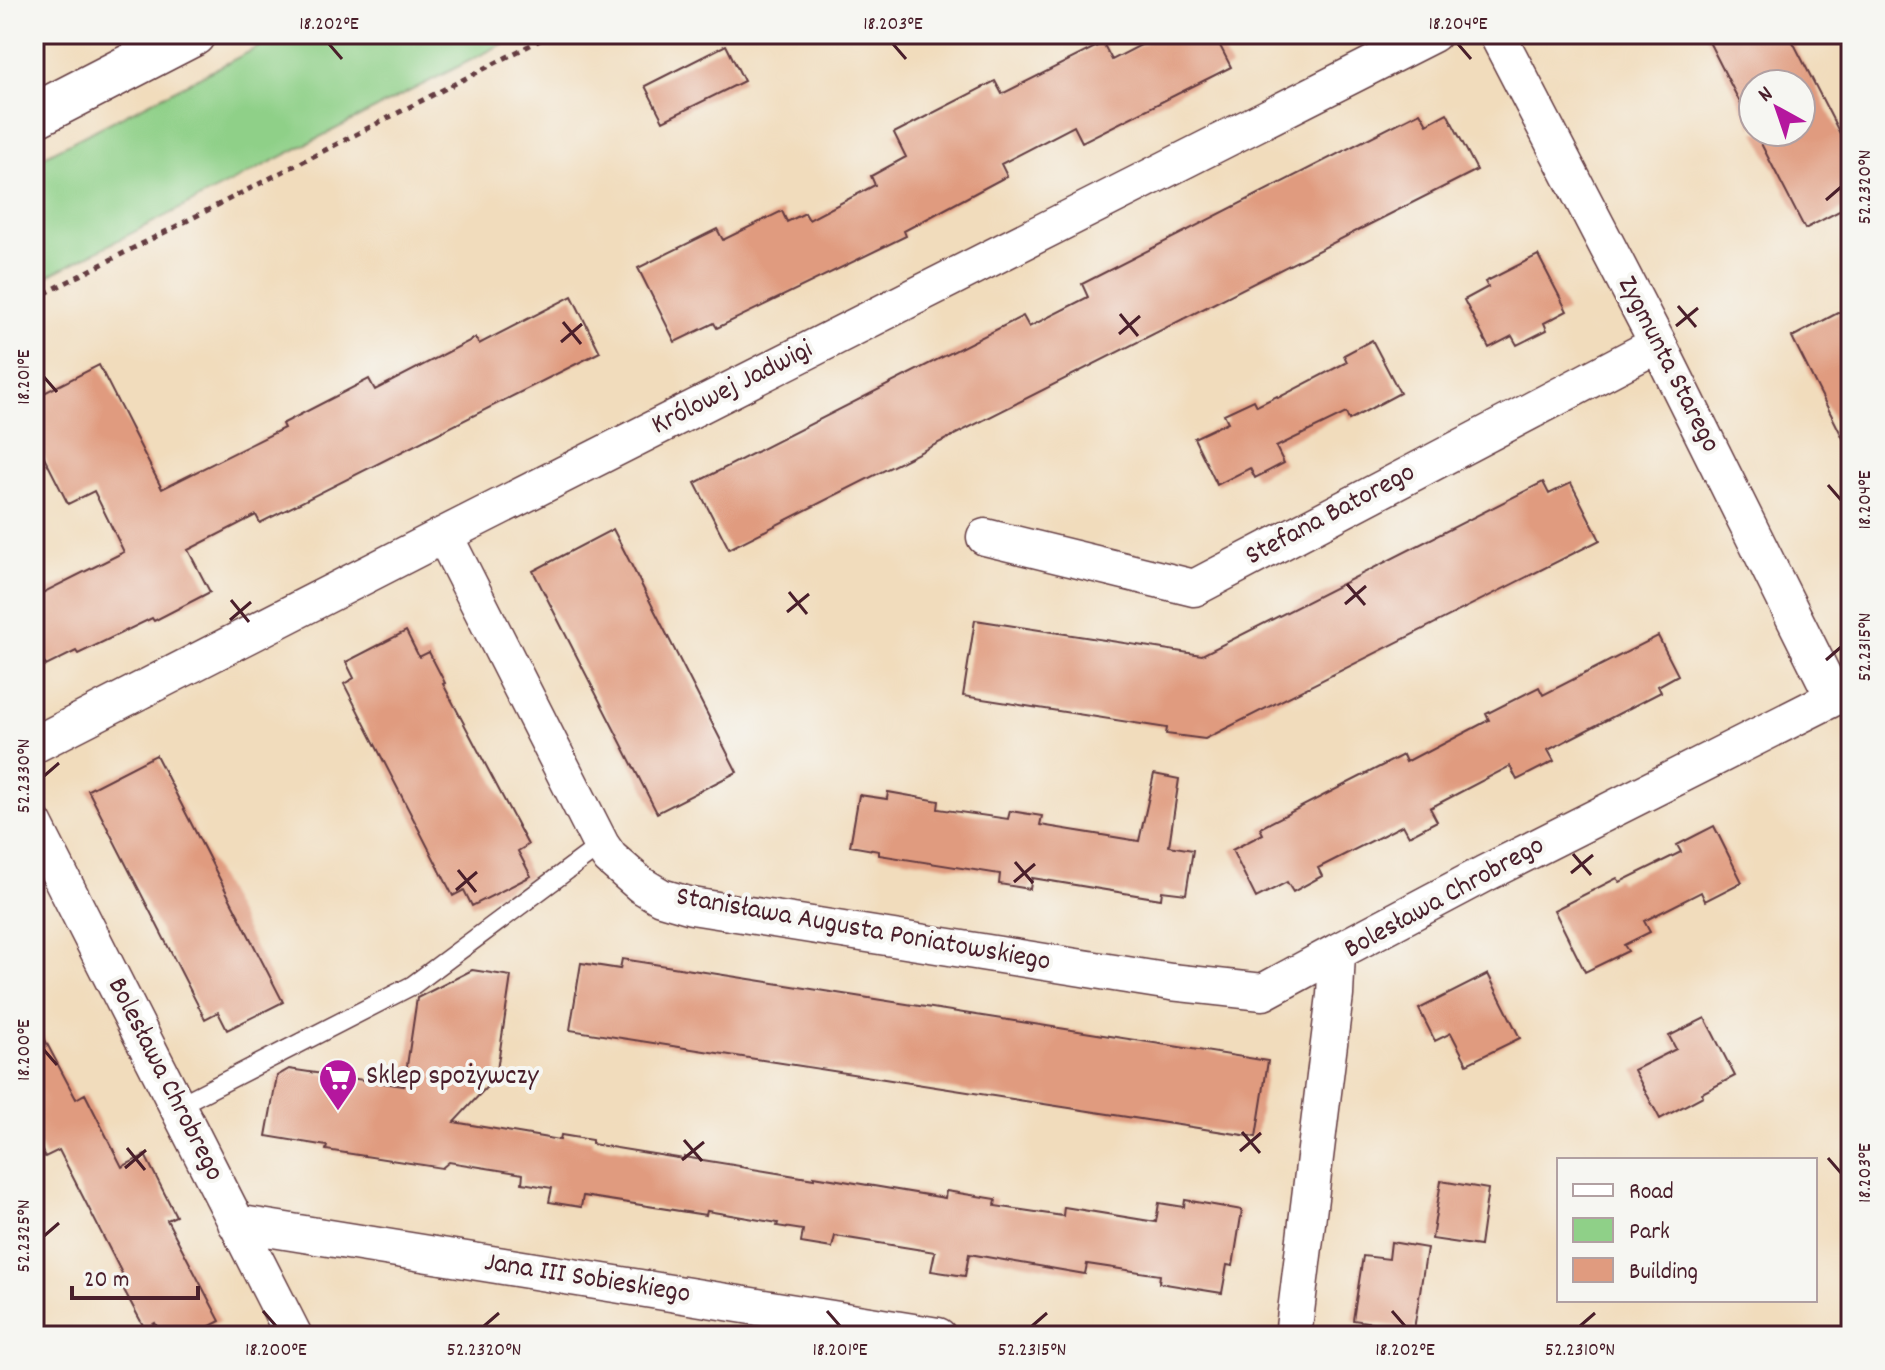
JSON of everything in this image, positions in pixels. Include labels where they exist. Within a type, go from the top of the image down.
[{"type":"main road","points":[[34,116],[193,34]]},
{"type":"street","name":"Królowej Jadwigi","points":[[34,745],[1433,34]]},
{"type":"street","name":"Zygmunta Starego","points":[[1497,34],[1842,694]]},
{"type":"street","name":"Stefana Batorego","points":[[985,537],[1194,588],[1658,344]]},
{"type":"street","name":"Stanisława Augusta Poniatowskiego","points":[[444,535],[601,845],[610,858],[641,885],[661,897],[692,906],[1171,982],[1263,992],[1337,952]]},
{"type":"street","name":"Bolesława Chrobrego","points":[[1293,1336],[1335,995],[1337,952],[1486,873],[1842,694]]},
{"type":"street","name":"Bolesława Chrobrego","points":[[34,824],[294,1336]]},
{"type":"street","name":"Jana III Sobieskiego","points":[[236,1223],[938,1336]]},
{"type":"lane","points":[[177,1106],[413,985],[601,845]]},
{"type":"path","points":[[521,34],[527,47]]},
{"type":"path","points":[[34,299],[552,34]]},
{"type":"green space","points":[[284,34],[522,34],[34,283],[34,161]]},
{"type":"building","points":[[1162,34],[1214,34],[1231,67],[1082,142],[1074,126],[1001,164],[1007,176],[904,231],[906,236],[717,328],[714,323],[675,342],[638,268],[717,229],[723,240],[782,211],[787,222],[805,213],[809,220],[875,185],[871,176],[906,157],[894,133],[995,81],[1002,94],[1103,43],[1112,60]]},
{"type":"building","points":[[1705,34],[1789,34],[1806,68],[1737,68],[1737,97]]},
{"type":"building","points":[[726,45],[744,81],[663,121],[645,86]]},
{"type":"building","points":[[1817,89],[1851,155],[1851,205],[1805,229],[1763,148],[1817,148]]},
{"type":"building","points":[[1420,112],[1427,124],[1447,113],[1477,170],[729,549],[695,483],[1023,316],[1029,327],[1088,297],[1082,284]]},
{"type":"building","points":[[1538,255],[1567,311],[1544,323],[1547,330],[1517,345],[1512,336],[1489,348],[1464,300],[1488,287],[1485,282]]},
{"type":"building","points":[[572,296],[600,352],[260,523],[256,515],[188,550],[210,592],[154,621],[152,618],[46,666],[34,643],[34,597],[124,552],[94,491],[68,504],[34,437],[34,398],[99,365],[162,489],[284,428],[282,424],[369,379],[375,390],[475,338],[479,344]]},
{"type":"building","points":[[1851,306],[1851,454],[1792,337]]},
{"type":"building","points":[[1372,340],[1400,393],[1349,420],[1346,413],[1276,447],[1284,463],[1255,478],[1250,468],[1217,485],[1194,438],[1228,422],[1224,414],[1254,400],[1257,406],[1278,398],[1347,362],[1344,355]]},
{"type":"building","points":[[1543,482],[1549,494],[1571,483],[1600,540],[1205,739],[1166,734],[1167,728],[963,696],[975,620],[1202,655]]},
{"type":"building","points":[[613,529],[737,772],[657,813],[533,571]]},
{"type":"building","points":[[406,631],[419,657],[429,652],[528,845],[518,851],[531,876],[472,906],[464,890],[453,896],[344,684],[354,678],[346,662]]},
{"type":"building","points":[[1658,636],[1678,675],[1658,686],[1661,692],[1548,750],[1554,761],[1517,780],[1510,766],[1430,808],[1437,821],[1409,836],[1403,825],[1318,868],[1322,876],[1293,892],[1287,882],[1256,898],[1232,850],[1263,834],[1260,828],[1403,755],[1406,762],[1426,753],[1489,720],[1486,714],[1539,687],[1543,695]]},
{"type":"building","points":[[156,755],[283,1002],[227,1030],[218,1012],[205,1019],[88,790]]},
{"type":"building","points":[[1154,774],[1179,779],[1169,846],[1193,850],[1186,894],[1162,891],[1161,899],[1032,878],[1030,889],[999,884],[1000,874],[879,855],[879,851],[850,846],[859,795],[887,799],[888,792],[939,801],[938,809],[1008,819],[1010,811],[1042,816],[1040,825],[1139,841]]},
{"type":"building","points":[[1714,826],[1742,882],[1705,901],[1701,892],[1644,921],[1650,932],[1624,945],[1628,951],[1585,972],[1554,910],[1617,878],[1620,882],[1681,852],[1677,845]]},
{"type":"building","points":[[622,959],[1268,1061],[1256,1137],[570,1030],[581,963],[620,969]]},
{"type":"building","points":[[472,970],[511,976],[496,1077],[454,1122],[560,1140],[561,1135],[592,1140],[592,1144],[945,1198],[946,1191],[996,1199],[995,1206],[1063,1216],[1064,1207],[1156,1222],[1159,1203],[1184,1207],[1185,1200],[1242,1210],[1233,1266],[1227,1265],[1222,1293],[1159,1283],[1160,1275],[1087,1264],[1085,1274],[969,1254],[965,1276],[931,1271],[935,1252],[835,1236],[832,1248],[801,1243],[803,1230],[707,1211],[706,1215],[583,1196],[581,1207],[549,1202],[552,1188],[522,1183],[523,1174],[449,1162],[442,1168],[326,1150],[327,1146],[266,1136],[277,1076],[289,1069],[404,1086],[417,998]]},
{"type":"building","points":[[1488,974],[1520,1038],[1467,1064],[1451,1033],[1435,1041],[1419,1009]]},
{"type":"building","points":[[1705,1018],[1735,1076],[1660,1119],[1634,1070],[1676,1049],[1669,1036]]},
{"type":"building","points":[[34,1019],[76,1099],[85,1094],[122,1167],[145,1155],[176,1216],[167,1220],[220,1321],[191,1336],[162,1336],[155,1323],[145,1329],[123,1288],[128,1285],[59,1150],[45,1157],[34,1136]]},
{"type":"building","points":[[1441,1181],[1488,1189],[1480,1246],[1432,1239]]},
{"type":"building","points":[[1391,1242],[1427,1248],[1414,1329],[1353,1320],[1363,1256],[1389,1259]]},
{"type":"place","name":"Sklep spożywczy","points":[[338,1112]]}]
